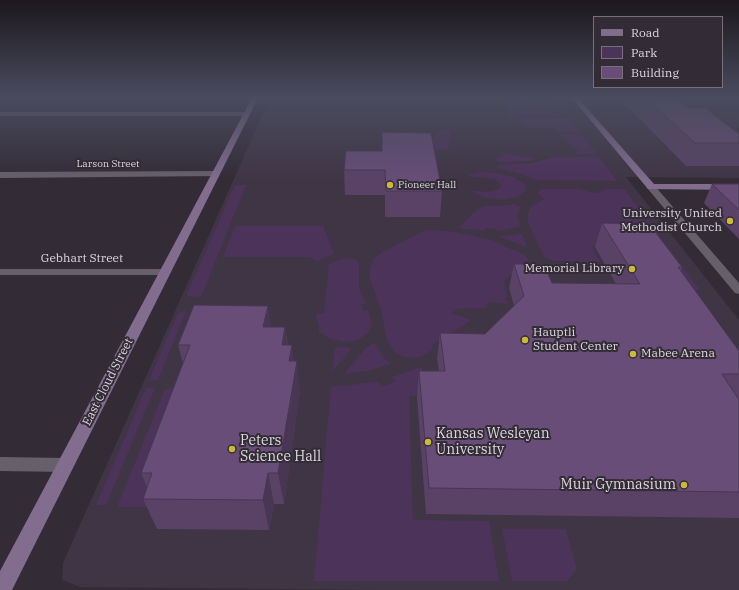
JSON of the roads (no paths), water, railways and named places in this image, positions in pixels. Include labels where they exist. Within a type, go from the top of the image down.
[{"type":"main road","name":"East Cloud Street","points":[[1,590],[241,126]]},
{"type":"main road","points":[[599,126],[651,187],[739,187]]},
{"type":"street","name":"Larson Street","points":[[0,175],[215,174]]},
{"type":"street","points":[[651,187],[739,290]]},
{"type":"street","name":"Gebhart Street","points":[[0,272],[164,272]]},
{"type":"street","points":[[0,464],[65,465]]},
{"type":"place","name":"Pioneer Hall","points":[[390,185]]},
{"type":"place","name":"University United Methodist Church","points":[[730,221]]},
{"type":"place","name":"Memorial Library","points":[[632,269]]},
{"type":"place","name":"Hauptli Student Center","points":[[525,340]]},
{"type":"place","name":"Mabee Arena","points":[[633,354]]},
{"type":"place","name":"Kansas Wesleyan University","points":[[428,442]]},
{"type":"place","name":"Peters Science Hall","points":[[232,449]]},
{"type":"place","name":"Muir Gymnasium","points":[[684,485]]}]
